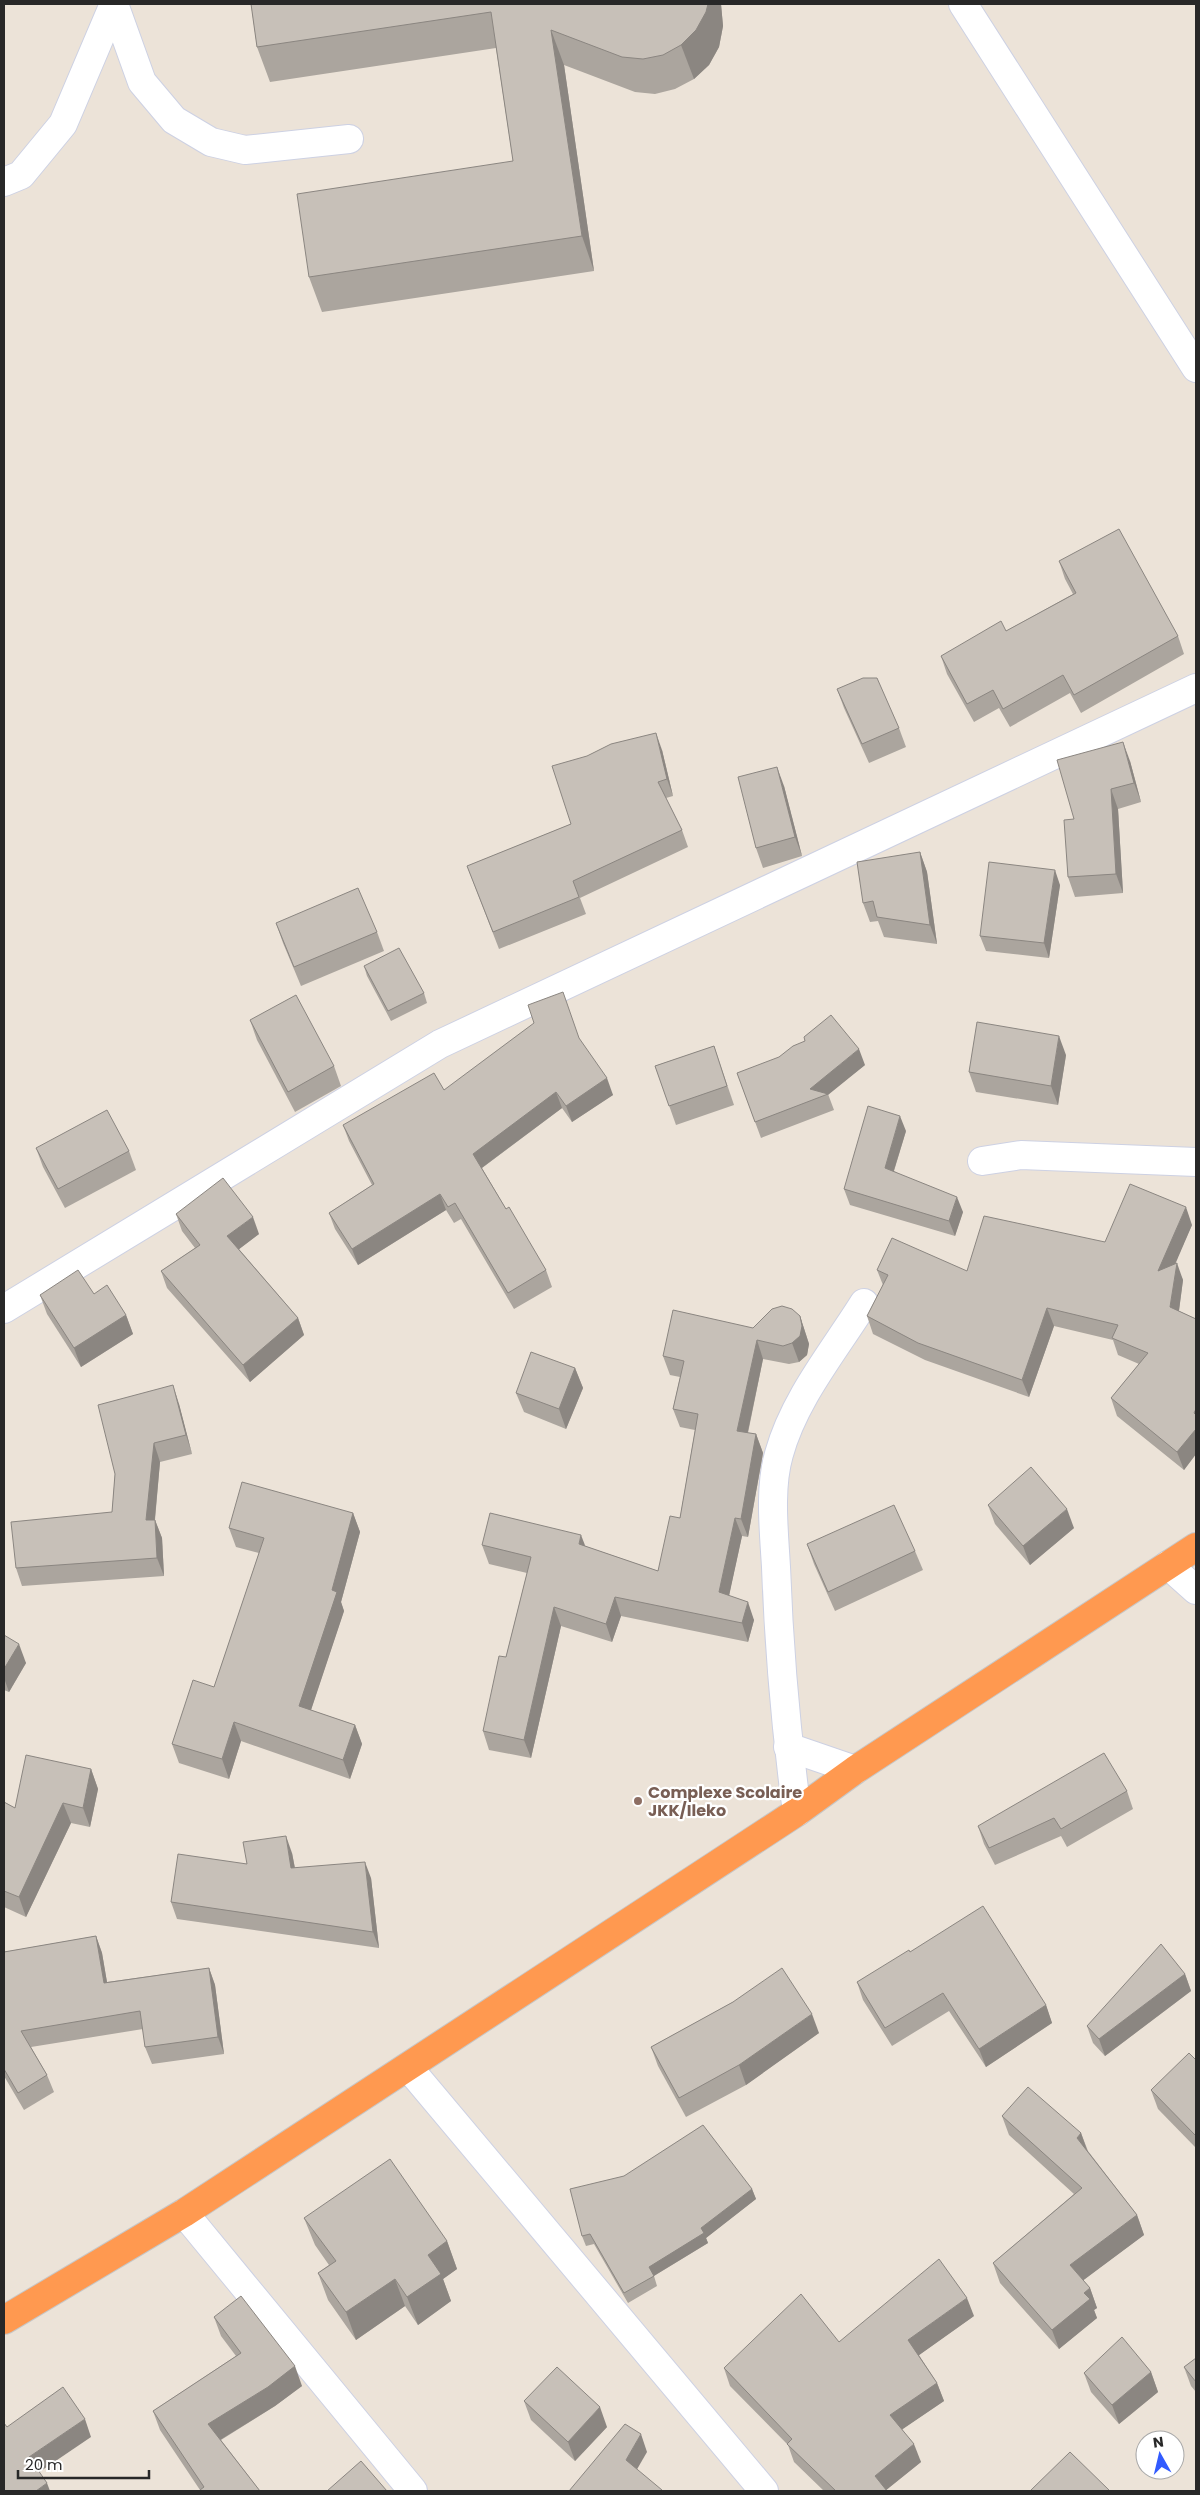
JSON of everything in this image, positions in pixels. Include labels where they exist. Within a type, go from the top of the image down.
[{"type":"highway","points":[[4,2320],[184,2213],[797,1812],[855,1770],[1196,1547]]},
{"type":"street","points":[[114,4],[142,82],[174,120],[211,142],[245,150],[349,140]]},
{"type":"street","points":[[4,182],[21,175],[63,124],[114,4]]},
{"type":"street","points":[[963,4],[1196,368]]},
{"type":"street","points":[[4,1310],[440,1044],[1196,688]]},
{"type":"street","points":[[982,1161],[1021,1155],[1196,1162]]},
{"type":"street","points":[[797,1812],[788,1747],[777,1596],[773,1506],[778,1455],[797,1409],[864,1303]]},
{"type":"street","points":[[1168,1565],[1196,1590]]},
{"type":"street","points":[[788,1747],[855,1770]]},
{"type":"street","points":[[408,2067],[764,2491]]},
{"type":"street","points":[[184,2213],[413,2491]]},
{"type":"building","points":[[251,4],[708,4],[706,12],[696,30],[681,45],[663,55],[643,59],[622,57],[551,30],[582,236],[309,277],[297,194],[513,161],[491,12],[257,47]]},
{"type":"building","points":[[1119,529],[1178,636],[1074,695],[1063,675],[1003,709],[993,690],[967,704],[941,656],[1001,621],[1006,631],[1076,593],[1059,561]]},
{"type":"building","points":[[863,678],[877,678],[899,728],[862,744],[837,689]]},
{"type":"building","points":[[656,733],[667,779],[658,782],[682,830],[573,881],[579,897],[493,932],[467,866],[571,824],[552,766],[587,756],[611,744]]},
{"type":"building","points":[[1123,742],[1134,783],[1111,789],[1116,874],[1068,877],[1064,820],[1074,819],[1057,760]]},
{"type":"building","points":[[777,767],[795,837],[756,848],[738,777]]},
{"type":"building","points":[[920,852],[930,925],[877,917],[873,901],[863,903],[857,862]]},
{"type":"building","points":[[989,862],[1055,870],[1044,943],[980,936]]},
{"type":"building","points":[[358,888],[377,932],[294,967],[276,923]]},
{"type":"building","points":[[399,948],[424,993],[388,1011],[364,966]]},
{"type":"building","points":[[563,992],[579,1038],[607,1078],[566,1106],[556,1092],[473,1154],[506,1209],[509,1207],[546,1270],[508,1293],[455,1203],[448,1207],[440,1194],[352,1249],[329,1213],[374,1184],[343,1125],[434,1073],[444,1090],[534,1023],[528,1005]]},
{"type":"building","points":[[296,995],[334,1066],[288,1092],[250,1020]]},
{"type":"building","points":[[831,1015],[859,1049],[810,1089],[828,1094],[755,1122],[737,1073],[779,1057],[793,1046],[805,1041],[804,1037]]},
{"type":"building","points":[[977,1022],[1059,1036],[1051,1086],[969,1072]]},
{"type":"building","points":[[714,1046],[727,1086],[669,1106],[655,1066]]},
{"type":"building","points":[[868,1106],[900,1116],[885,1168],[957,1197],[949,1221],[844,1189]]},
{"type":"building","points":[[107,1110],[129,1151],[58,1189],[36,1148]]},
{"type":"building","points":[[223,1178],[253,1217],[227,1236],[298,1318],[243,1365],[161,1271],[200,1245],[176,1214]]},
{"type":"building","points":[[1130,1184],[1186,1207],[1158,1271],[1177,1263],[1170,1307],[1196,1319],[1196,1409],[1194,1413],[1196,1415],[1196,1429],[1177,1452],[1111,1398],[1148,1353],[1112,1338],[1118,1325],[1047,1308],[1022,1380],[918,1343],[867,1316],[888,1275],[877,1270],[892,1238],[967,1271],[984,1216],[1105,1242]]},
{"type":"building","points":[[78,1270],[94,1294],[107,1285],[126,1315],[74,1348],[40,1295]]},
{"type":"building","points":[[782,1306],[792,1309],[800,1316],[802,1326],[800,1336],[792,1343],[783,1346],[757,1340],[737,1431],[756,1434],[741,1519],[735,1518],[719,1592],[748,1602],[742,1623],[615,1597],[606,1624],[554,1607],[524,1740],[483,1731],[499,1656],[506,1657],[531,1557],[482,1545],[490,1513],[581,1535],[579,1544],[658,1571],[670,1516],[680,1518],[698,1414],[673,1409],[684,1361],[663,1356],[673,1310],[753,1328],[772,1309]]},
{"type":"building","points":[[531,1352],[575,1368],[559,1409],[516,1393]]},
{"type":"building","points":[[173,1385],[186,1435],[154,1443],[146,1520],[155,1520],[157,1558],[16,1568],[11,1522],[112,1512],[115,1474],[98,1405]]},
{"type":"building","points":[[1031,1467],[1067,1509],[1023,1546],[988,1505]]},
{"type":"building","points":[[242,1482],[353,1513],[332,1590],[337,1592],[299,1706],[355,1725],[343,1760],[234,1722],[222,1759],[172,1744],[193,1680],[214,1687],[264,1538],[229,1528]]},
{"type":"building","points":[[894,1505],[915,1551],[828,1592],[807,1544]]},
{"type":"building","points":[[4,1635],[19,1644],[4,1669]]},
{"type":"building","points":[[1104,1753],[1127,1791],[1061,1829],[1054,1818],[989,1848],[978,1826]]},
{"type":"building","points":[[26,1755],[91,1769],[83,1808],[63,1803],[19,1897],[4,1891],[4,1802],[15,1808]]},
{"type":"building","points":[[286,1836],[291,1868],[365,1862],[373,1932],[171,1902],[178,1854],[247,1864],[243,1842]]},
{"type":"building","points":[[983,1906],[1046,2005],[979,2049],[943,1993],[885,2028],[857,1982],[909,1950],[910,1952]]},
{"type":"building","points":[[96,1936],[104,1983],[209,1968],[218,2037],[145,2047],[140,2011],[21,2031],[47,2075],[18,2093],[4,2069],[4,1952]]},
{"type":"building","points":[[1161,1944],[1185,1974],[1099,2039],[1087,2026]]},
{"type":"building","points":[[782,1968],[812,2014],[739,2065],[679,2098],[651,2047],[733,2002]]},
{"type":"building","points":[[1189,2053],[1196,2060],[1196,2136],[1151,2090]]},
{"type":"building","points":[[1028,2087],[1081,2133],[1077,2138],[1137,2215],[1070,2265],[1090,2288],[1084,2293],[1090,2299],[1052,2330],[993,2263],[1082,2188],[1002,2116]]},
{"type":"building","points":[[703,2125],[752,2189],[701,2228],[704,2233],[649,2267],[654,2276],[624,2293],[590,2234],[582,2236],[570,2189],[624,2176]]},
{"type":"building","points":[[390,2159],[447,2241],[428,2255],[441,2274],[407,2297],[395,2279],[346,2312],[318,2273],[336,2261],[304,2218]]},
{"type":"building","points":[[939,2259],[967,2298],[908,2340],[937,2383],[890,2415],[914,2444],[875,2476],[887,2491],[836,2491],[787,2444],[792,2439],[724,2368],[801,2294],[839,2342]]},
{"type":"building","points":[[241,2296],[295,2366],[268,2387],[208,2424],[260,2491],[201,2491],[204,2487],[153,2411],[241,2353],[214,2317]]},
{"type":"building","points":[[1122,2337],[1151,2372],[1112,2405],[1084,2373]]},
{"type":"building","points":[[1196,2358],[1196,2382],[1184,2367]]},
{"type":"building","points":[[557,2367],[600,2407],[568,2442],[524,2401]]},
{"type":"building","points":[[63,2387],[85,2419],[29,2457],[47,2483],[36,2491],[4,2491],[4,2423],[7,2427]]},
{"type":"building","points":[[625,2424],[641,2434],[626,2460],[662,2490],[569,2491]]},
{"type":"building","points":[[1070,2452],[1110,2491],[1030,2491]]},
{"type":"building","points":[[361,2461],[387,2491],[327,2491]]},
{"type":"place","name":"Complexe Scolaire JKK/Ileko","points":[[638,1801]]}]
